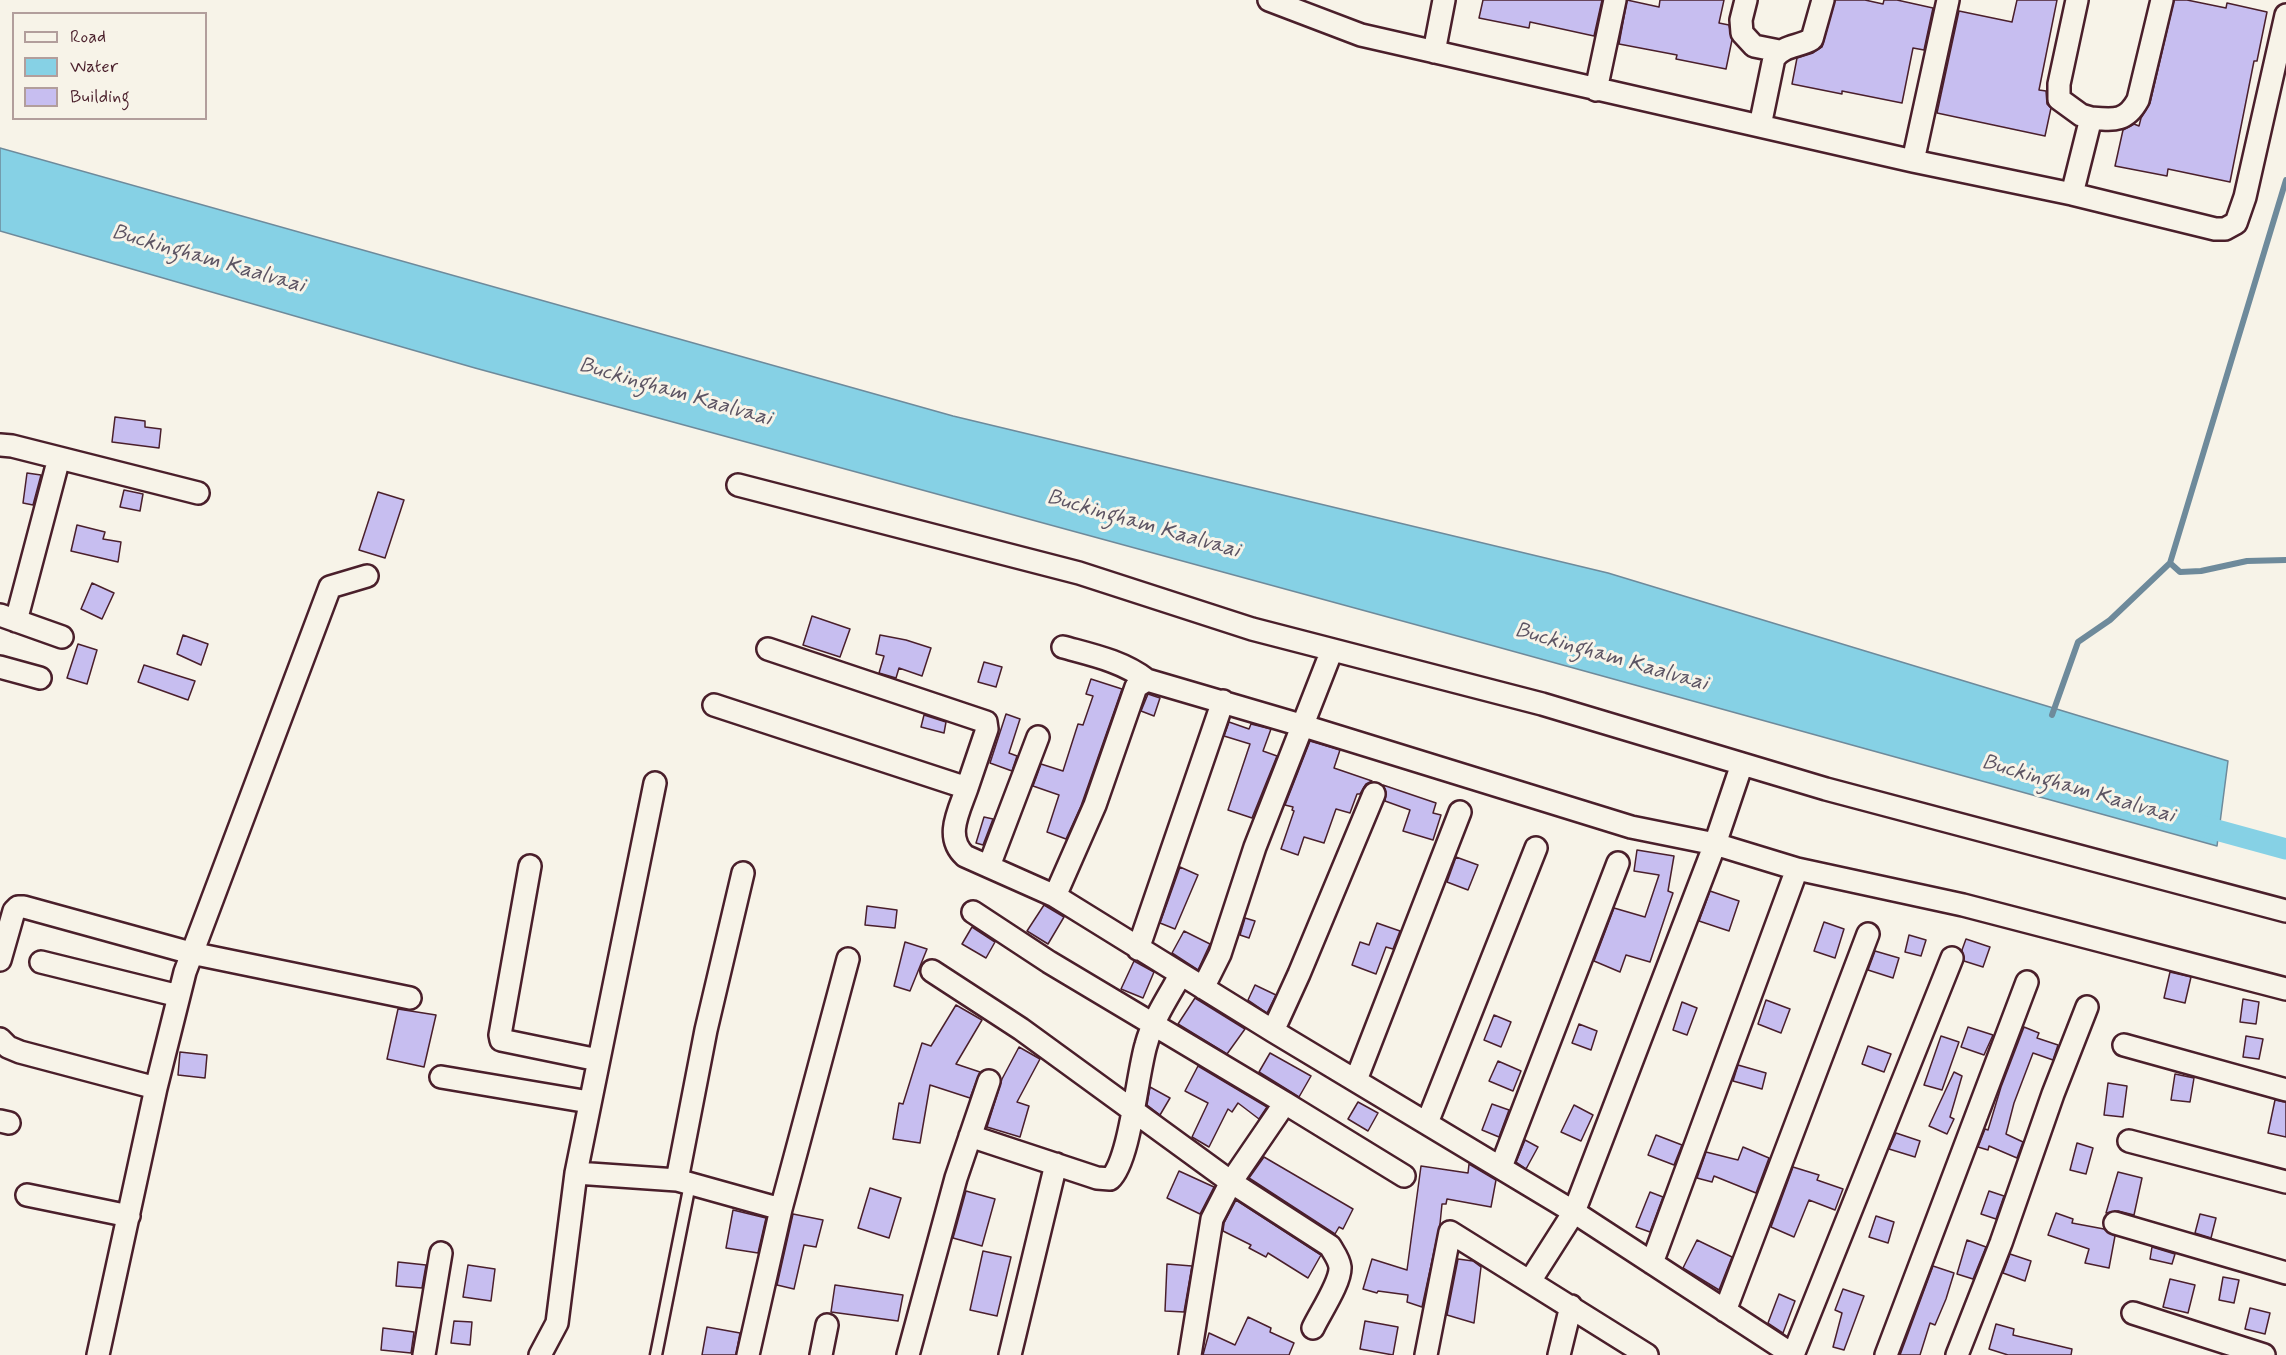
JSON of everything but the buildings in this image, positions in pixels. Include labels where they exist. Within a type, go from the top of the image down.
[{"type":"street","points":[[1269,0],[1361,35],[1913,161],[2072,194],[2215,229],[2225,229],[2236,223],[2245,197],[2286,15]]},
{"type":"street","points":[[1434,52],[1444,0]]},
{"type":"street","points":[[1596,90],[1615,0]]},
{"type":"street","points":[[1746,0],[1741,20],[1742,33],[1754,46],[1779,51]]},
{"type":"street","points":[[1760,126],[1768,77],[1774,58],[1779,51],[1789,46],[1802,45],[1812,39],[1822,0]]},
{"type":"street","points":[[1913,161],[1948,0]]},
{"type":"street","points":[[2077,0],[2059,84],[2059,99],[2081,115],[2113,119],[2122,118],[2132,112],[2138,100],[2162,0]]},
{"type":"street","points":[[2072,194],[2091,118]]},
{"type":"street","points":[[0,445],[12,446],[198,493]]},
{"type":"street","points":[[58,458],[8,618],[62,637]]},
{"type":"street","points":[[738,485],[1079,573],[1252,628],[1542,704],[1742,764],[2014,840],[2286,911]]},
{"type":"street","points":[[98,1355],[156,1088],[191,953],[330,587],[367,576]]},
{"type":"street","points":[[1063,647],[1114,662],[1137,672],[1147,680],[1223,701],[1631,827],[1715,844],[1797,869],[1963,905],[2286,989]]},
{"type":"street","points":[[768,649],[986,722],[987,729],[955,823],[955,842],[957,848],[965,856],[1055,896],[1138,949],[1574,1212],[1793,1355],[1952,958]]},
{"type":"street","points":[[1203,988],[1220,954],[1255,847],[1332,650]]},
{"type":"street","points":[[0,667],[40,678]]},
{"type":"street","points":[[1055,896],[1095,805],[1136,687],[1147,680]]},
{"type":"street","points":[[1138,949],[1223,701]]},
{"type":"street","points":[[714,705],[967,788]]},
{"type":"street","points":[[988,866],[1038,737]]},
{"type":"street","points":[[1530,1281],[1574,1212],[1715,844],[1742,764]]},
{"type":"street","points":[[540,1355],[557,1323],[576,1173],[655,783]]},
{"type":"street","points":[[1273,1031],[1374,794]]},
{"type":"street","points":[[1356,1080],[1460,812]]},
{"type":"street","points":[[1427,1124],[1536,848]]},
{"type":"street","points":[[1501,1167],[1618,863]]},
{"type":"street","points":[[530,866],[500,1035],[501,1040],[598,1060]]},
{"type":"street","points":[[1652,1263],[1797,869]]},
{"type":"street","points":[[683,1182],[704,1040],[743,873]]},
{"type":"street","points":[[0,960],[14,911],[24,906],[191,953],[410,998]]},
{"type":"street","points":[[973,912],[1049,962],[1153,1022],[1404,1176]]},
{"type":"street","points":[[1725,1311],[1868,934]]},
{"type":"street","points":[[748,1355],[781,1209],[848,959]]},
{"type":"street","points":[[41,962],[179,996]]},
{"type":"street","points":[[932,971],[1013,1024],[1231,1182],[1314,1234],[1329,1246],[1337,1258],[1340,1269],[1313,1328]]},
{"type":"street","points":[[970,1136],[1097,1178],[1110,1179],[1121,1163],[1136,1086],[1153,1022],[1181,974]]},
{"type":"street","points":[[1886,1355],[2027,982]]},
{"type":"street","points":[[1957,1355],[2001,1243],[2053,1094],[2087,1007]]},
{"type":"street","points":[[0,1039],[8,1047],[20,1052],[156,1088]]},
{"type":"street","points":[[2124,1045],[2286,1090]]},
{"type":"street","points":[[441,1077],[590,1102]]},
{"type":"street","points":[[908,1355],[956,1178],[989,1081]]},
{"type":"street","points":[[1190,1355],[1212,1219],[1231,1182],[1285,1103]]},
{"type":"street","points":[[2129,1141],[2286,1182]]},
{"type":"street","points":[[1010,1355],[1056,1164]]},
{"type":"street","points":[[576,1173],[683,1182],[781,1209]]},
{"type":"street","points":[[27,1195],[129,1216]]},
{"type":"street","points":[[2115,1223],[2286,1273]]},
{"type":"street","points":[[1426,1355],[1450,1232],[1647,1355]]},
{"type":"street","points":[[424,1355],[441,1252]]},
{"type":"street","points":[[1559,1355],[1571,1306]]},
{"type":"street","points":[[2133,1314],[2264,1355]]},
{"type":"street","points":[[821,1355],[827,1324]]},
{"type":"lane","points":[[656,1355],[683,1182]]},
{"type":"water","points":[[0,148],[953,416],[1608,573],[2228,761],[2217,846],[475,368],[0,231]]},
{"type":"waterway","points":[[2052,715],[2078,642],[2110,620],[2170,563],[2286,180]]},
{"type":"waterway","points":[[2170,563],[2180,572],[2201,571],[2247,561],[2286,560]]},
{"type":"waterway","name":"Buckingham Kaalvaai","points":[[2191,823],[2286,849]]}]
